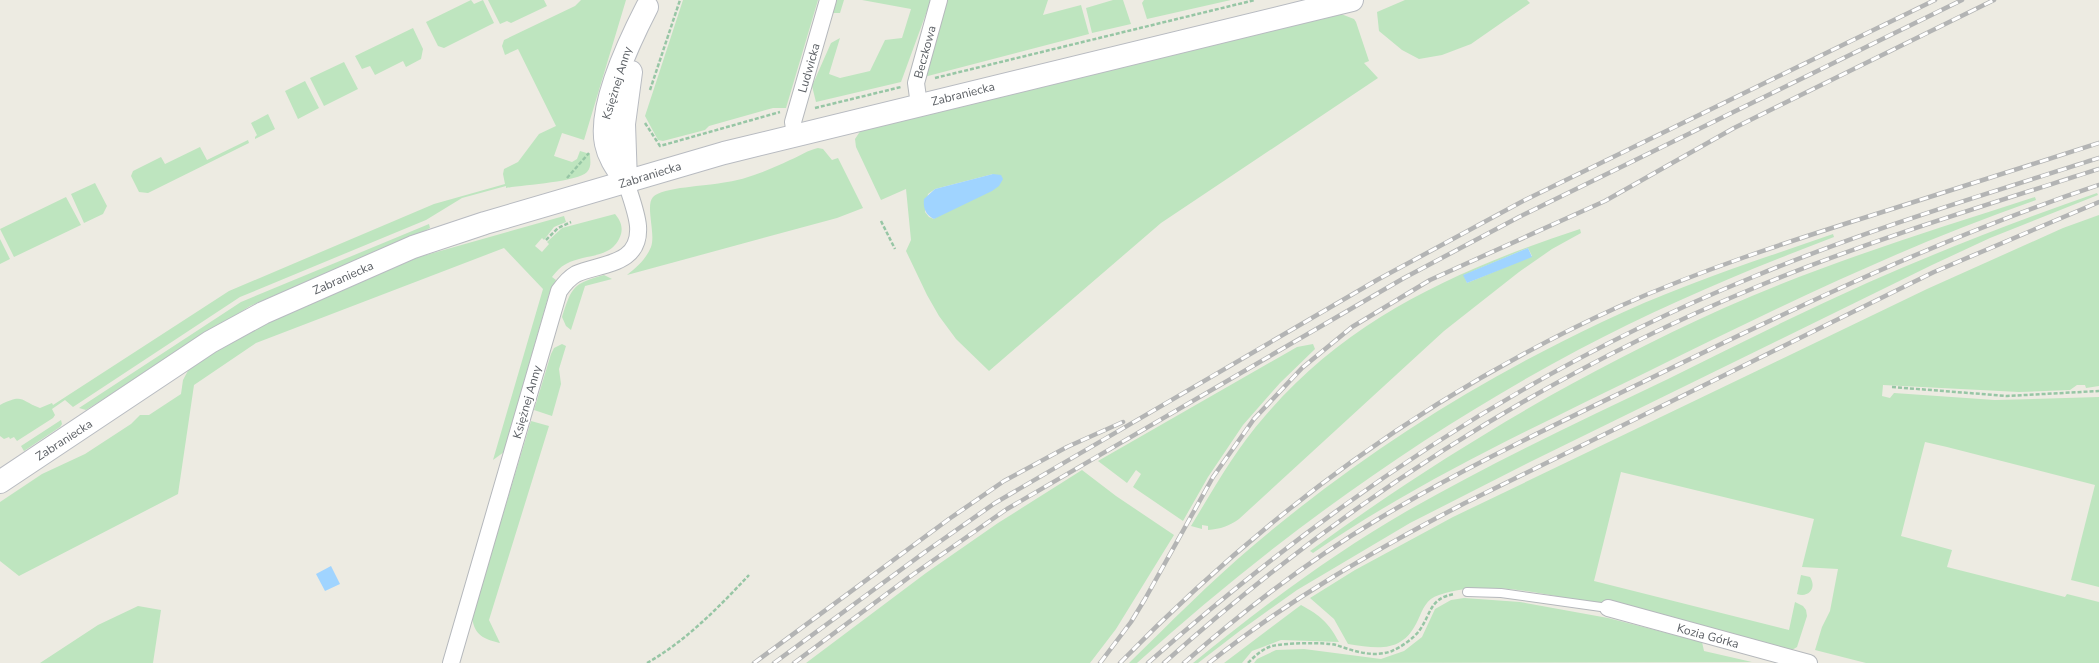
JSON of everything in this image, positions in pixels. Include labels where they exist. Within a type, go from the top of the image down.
[{"type":"main road","name":"Zabraniecka","points":[[0,482],[210,342],[263,313],[412,247],[485,223],[795,135],[1352,0]]},
{"type":"main road","name":"Księżnej Anny","points":[[626,182],[610,158],[605,143],[605,124],[623,56],[648,3]]},
{"type":"street","name":"Ludwicka","points":[[795,135],[793,122],[828,0]]},
{"type":"street","name":"Beczkowa","points":[[919,105],[916,83],[939,0]]},
{"type":"street","name":"Księżnej Anny","points":[[451,663],[559,291],[571,278],[584,271],[614,264],[622,259],[633,246],[638,226],[626,182]]},
{"type":"street","name":"Kozia Górka","points":[[1608,608],[1809,663]]},
{"type":"lane","points":[[1467,592],[1501,593],[1608,608]]},
{"type":"path","points":[[648,95],[680,0]]},
{"type":"path","points":[[641,117],[660,146],[776,112],[797,111],[1255,0]]},
{"type":"path","points":[[565,180],[594,149]]},
{"type":"path","points":[[881,221],[895,248]]},
{"type":"path","points":[[546,240],[558,228],[571,222]]},
{"type":"path","points":[[1892,387],[2007,396],[2099,391]]},
{"type":"path","points":[[647,663],[659,656],[716,609],[749,576]]},
{"type":"path","points":[[1248,663],[1257,654],[1273,646],[1335,645],[1347,650],[1377,654],[1393,650],[1415,635],[1432,605],[1438,600],[1444,596],[1467,592]]},
{"type":"green space","points":[[471,0],[474,4],[483,0],[494,23],[444,48],[438,46],[426,22]]},
{"type":"green space","points":[[488,0],[544,0],[547,6],[511,23],[507,21],[500,24]]},
{"type":"green space","points":[[581,0],[626,0],[584,140],[562,133],[554,156],[572,162],[577,159],[580,151],[590,154],[590,166],[587,172],[562,181],[506,188],[506,186],[462,198],[426,220],[240,297],[73,407],[65,400],[52,409],[55,415],[53,418],[17,441],[14,437],[4,439],[0,436],[0,405],[8,401],[22,399],[40,408],[52,403],[53,405],[229,291],[434,204],[505,184],[503,174],[504,169],[518,162],[539,134],[556,126],[518,49],[505,55],[502,46],[504,40],[575,6]]},
{"type":"green space","points":[[683,0],[818,0],[786,108],[773,108],[709,126],[705,130],[663,141],[658,140],[645,116]]},
{"type":"green space","points":[[834,0],[844,0],[840,13],[831,13]]},
{"type":"green space","points":[[862,0],[931,0],[901,82],[816,102],[812,86],[831,43],[840,38],[829,74],[840,78],[870,71],[885,40],[902,38],[911,9]]},
{"type":"green space","points":[[945,0],[1048,0],[1043,15],[1081,5],[1089,34],[924,77]]},
{"type":"green space","points":[[1113,0],[1123,0],[1131,24],[1092,33],[1086,8]]},
{"type":"green space","points":[[1144,0],[1231,0],[1147,19],[1142,3]]},
{"type":"green space","points":[[1405,0],[1527,0],[1530,3],[1471,44],[1442,55],[1419,59],[1402,50],[1379,31],[1377,12]]},
{"type":"green space","points":[[1341,14],[1354,19],[1356,22],[1369,61],[1364,63],[1378,78],[1161,223],[989,371],[956,339],[939,316],[927,295],[906,251],[911,240],[906,189],[881,200],[856,147],[855,139],[861,130]],"holes":[[[993,174],[934,219],[929,217],[925,212],[928,194],[935,189]]]},
{"type":"green space","points":[[413,28],[423,49],[421,59],[406,67],[403,61],[375,75],[370,66],[362,69],[355,56]]},
{"type":"green space","points":[[344,62],[358,89],[324,106],[310,78]]},
{"type":"green space","points":[[305,81],[319,108],[298,119],[285,91]]},
{"type":"green space","points":[[268,114],[275,129],[255,139],[257,135],[251,123]]},
{"type":"green space","points":[[248,140],[249,143],[148,193],[139,192],[131,176],[133,171],[161,157],[165,164],[200,147],[207,160]]},
{"type":"green space","points":[[818,148],[823,149],[832,160],[838,158],[863,208],[837,218],[627,275],[647,255],[651,247],[652,235],[650,207],[653,197],[675,189],[730,182],[748,177]]},
{"type":"green space","points":[[95,183],[107,206],[103,214],[84,223],[71,194]]},
{"type":"green space","points":[[2097,193],[2098,195],[1990,238],[1932,265],[1532,461],[1410,523],[1297,590],[1198,663],[1193,663],[1270,602],[1324,564],[1407,511],[1471,476],[1767,330],[1867,283],[1981,236]]},
{"type":"green space","points":[[66,197],[81,225],[14,257],[0,229]]},
{"type":"green space","points":[[2035,197],[2036,200],[1986,218],[1887,258],[1695,348],[1477,456],[1393,502],[1313,553],[1310,551],[1409,482],[1459,450],[1563,389],[1669,333],[1800,276],[1878,248]]},
{"type":"green space","points":[[615,214],[621,223],[622,231],[617,242],[612,248],[598,255],[566,264],[552,277],[556,280],[549,294],[504,452],[493,460],[543,289],[504,248],[256,343],[194,385],[178,494],[19,576],[0,561],[0,502],[42,474],[85,454],[131,424],[140,415],[149,415],[181,394],[183,380],[191,365],[267,321],[419,257],[564,216],[566,222],[554,227],[544,240],[542,238],[535,246],[542,252],[549,244],[547,242],[562,228]]},
{"type":"green space","points":[[2099,215],[2099,386],[2086,388],[2085,385],[2077,385],[2070,390],[2019,392],[1883,385],[1882,396],[1890,398],[1894,393],[1995,400],[2099,397],[2099,587],[2071,580],[2095,485],[1925,442],[1901,536],[1952,550],[1947,567],[2065,597],[2067,594],[2099,602],[2099,663],[1866,663],[1815,650],[1822,627],[1830,611],[1838,569],[1802,567],[1814,519],[1621,472],[1594,581],[1789,630],[1795,602],[1803,606],[1806,610],[1807,616],[1797,647],[1792,650],[1608,600],[1602,605],[1542,593],[1499,588],[1478,588],[1458,590],[1439,595],[1431,599],[1426,605],[1412,631],[1405,638],[1389,646],[1370,647],[1348,644],[1334,619],[1310,598],[1355,570],[1453,517],[1927,289],[2063,228]]},
{"type":"green space","points":[[429,224],[430,228],[419,234],[250,306],[86,410],[79,408],[241,302]]},
{"type":"green space","points":[[1580,229],[1581,233],[1552,249],[1519,272],[1444,331],[1239,519],[1225,527],[1213,530],[1208,530],[1208,526],[1202,525],[1202,529],[1191,526],[1226,469],[1254,429],[1297,381],[1332,351],[1370,324],[1409,300],[1450,279],[1536,244]],"holes":[[[1528,248],[1532,256],[1467,283],[1464,275]]]},
{"type":"green space","points":[[1833,234],[1834,237],[1704,289],[1641,318],[1578,350],[1460,418],[1403,454],[1293,533],[1188,618],[1137,663],[1129,663],[1222,573],[1294,512],[1378,450],[1465,395],[1556,345],[1630,309],[1716,275]]},
{"type":"green space","points":[[0,239],[10,259],[0,264]]},
{"type":"green space","points":[[604,275],[612,279],[585,286],[571,330],[566,326],[562,317],[572,292],[580,284]]},
{"type":"green space","points":[[562,344],[566,346],[559,369],[561,384],[552,416],[534,410],[551,354],[554,348]]},
{"type":"green space","points":[[1313,344],[1315,349],[1280,383],[1243,425],[1208,477],[1183,521],[1133,487],[1141,474],[1136,470],[1127,483],[1098,461],[1297,347]]},
{"type":"green space","points":[[61,420],[62,424],[60,427],[24,451],[21,446]]},
{"type":"green space","points":[[531,421],[549,426],[489,620],[500,643],[481,636],[475,629],[472,618]]},
{"type":"green space","points":[[1082,470],[1116,496],[1174,535],[1116,629],[1090,663],[806,663],[926,573],[998,523]]},
{"type":"green space","points":[[1801,575],[1810,577],[1813,585],[1811,591],[1805,595],[1797,594]]},
{"type":"green space","points":[[1464,598],[1520,602],[1608,618],[1702,642],[1704,651],[1752,662],[1254,663],[1257,659],[1276,650],[1304,649],[1381,659],[1404,651],[1422,637],[1435,609],[1451,600]]},
{"type":"green space","points":[[1301,605],[1323,620],[1339,642],[1281,640],[1252,651],[1242,663],[1224,663]]},
{"type":"green space","points":[[138,606],[161,610],[153,663],[40,663],[98,625]]},
{"type":"water","points":[[993,174],[1001,175],[1003,179],[999,186],[992,191],[934,219],[924,208],[924,199],[935,189]]},
{"type":"water","points":[[1528,248],[1532,257],[1467,283],[1463,275]]},
{"type":"water","points":[[331,566],[340,584],[325,591],[316,574]]},
{"type":"railway","points":[[774,663],[925,552],[995,503],[1377,280],[1523,201],[1935,0]]},
{"type":"railway","points":[[794,663],[908,578],[1007,509],[1404,278],[1519,217],[1962,0]]},
{"type":"railway","points":[[1100,663],[1131,622],[1213,477],[1254,419],[1302,368],[1352,327],[1430,280],[1605,201],[1734,128],[1994,0]]},
{"type":"railway","points":[[1120,663],[1175,608],[1233,556],[1291,507],[1352,461],[1415,418],[1480,378],[1548,341],[1618,307],[1744,257],[2099,143]]},
{"type":"railway","points":[[1148,663],[1216,604],[1287,548],[1359,495],[1434,444],[1511,397],[1589,353],[1670,313],[1796,260],[1882,228],[2099,158]]},
{"type":"railway","points":[[1164,663],[1230,606],[1299,551],[1370,499],[1443,450],[1518,405],[1595,362],[1674,323],[1797,271],[1882,239],[2099,169]]},
{"type":"railway","points":[[1184,663],[1255,604],[1329,550],[1380,518],[1480,463],[1704,352],[1871,274],[1984,227],[2099,185]]},
{"type":"railway","points":[[1209,663],[1239,640],[1301,597],[1398,539],[1465,503],[1934,272],[2099,202]]},
{"type":"railway","points":[[754,663],[949,519],[1004,481],[1067,447],[1123,422]]}]
